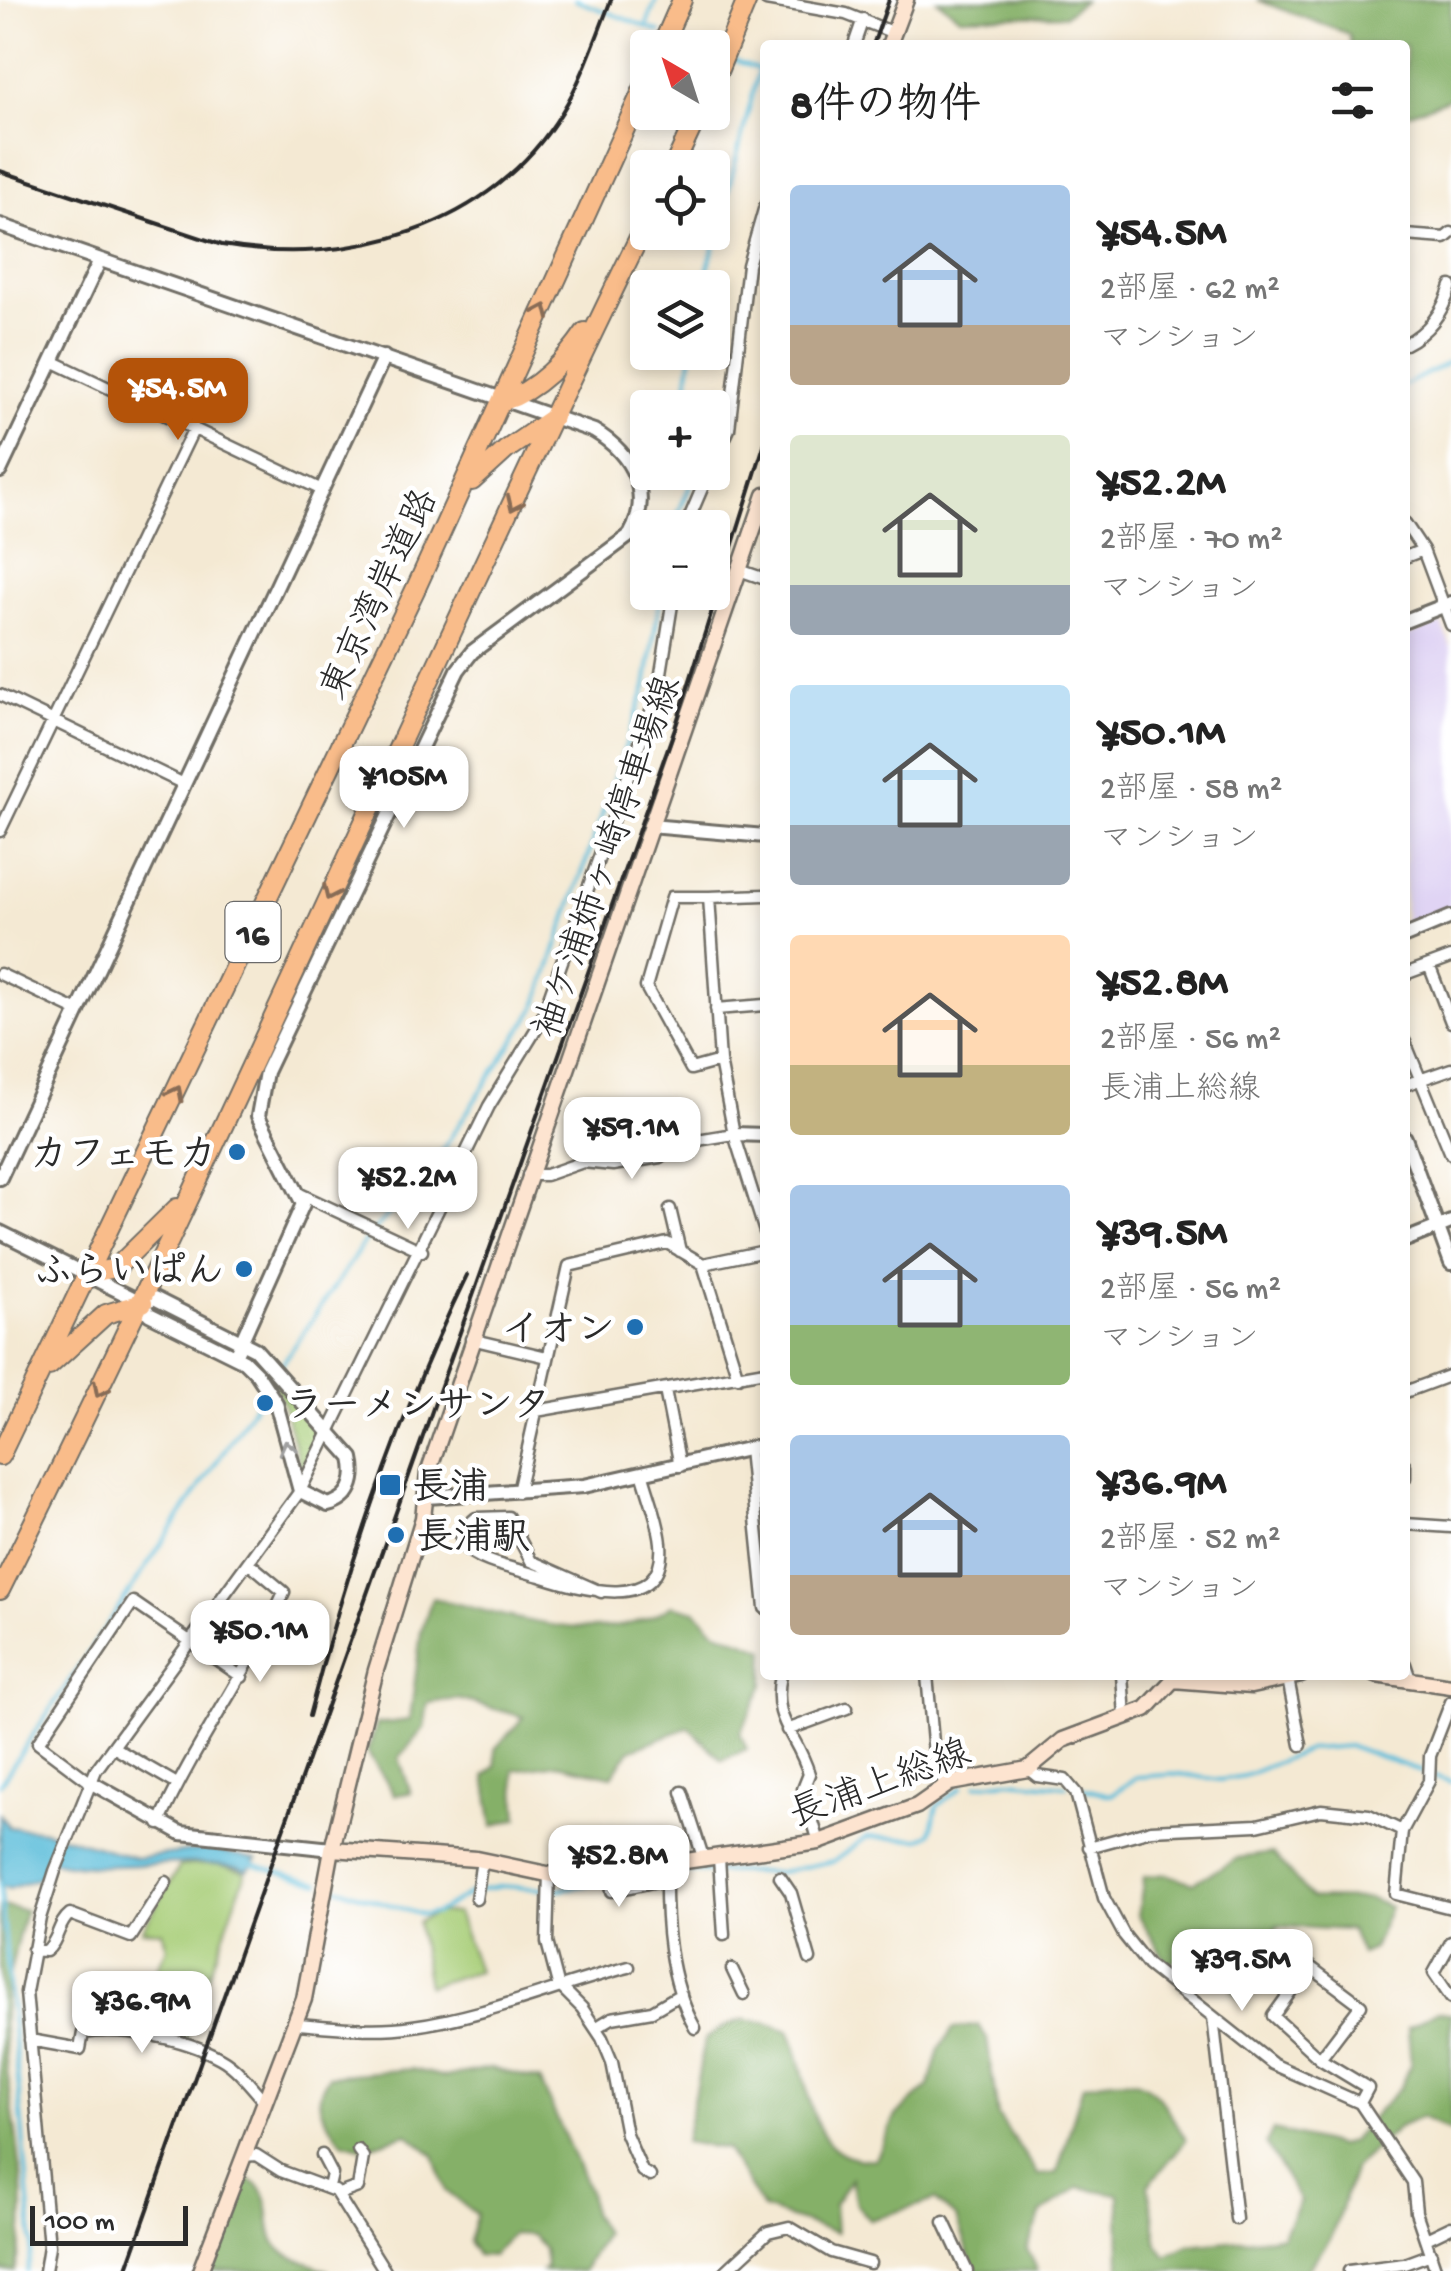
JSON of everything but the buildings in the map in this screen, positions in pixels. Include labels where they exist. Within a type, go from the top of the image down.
[{"type":"highway","points":[[669,30],[682,0]]},
{"type":"highway","points":[[730,42],[747,0]]},
{"type":"highway","name":"東京湾岸道路","points":[[0,1456],[194,1058],[504,400],[630,118]]},
{"type":"highway","name":"16","points":[[0,1590],[143,1303],[188,1196],[632,250]]},
{"type":"highway","points":[[504,400],[519,396],[562,362],[619,277]]},
{"type":"highway","points":[[458,496],[487,465],[555,416]]},
{"type":"highway","points":[[86,1274],[116,1268],[161,1228],[188,1196]]},
{"type":"highway","points":[[38,1377],[106,1314],[143,1303]]},
{"type":"main road","points":[[891,39],[906,0]]},
{"type":"main road","name":"袖ケ浦姉ヶ崎停車場線","points":[[200,2271],[297,2024],[332,1849],[376,1670],[427,1497],[428,1473],[760,511]]},
{"type":"main road","name":"長浦上総線","points":[[332,1849],[482,1860],[566,1878],[666,1872],[712,1859],[819,1842],[917,1806],[946,1786],[1028,1769],[1064,1740],[1146,1709],[1172,1680],[1240,1687],[1278,1680]]},
{"type":"main road","points":[[1400,1680],[1451,1686]]},
{"type":"street","points":[[766,0],[863,19],[891,39]]},
{"type":"street","points":[[856,40],[863,19]]},
{"type":"street","points":[[730,429],[748,265],[760,223]]},
{"type":"street","points":[[0,225],[594,431],[620,450],[636,474],[638,521],[618,547],[472,652],[458,670],[261,1087],[258,1102],[262,1128],[300,1194],[300,1216],[236,1356]]},
{"type":"street","points":[[1410,236],[1449,239]]},
{"type":"street","points":[[0,471],[100,260]]},
{"type":"street","points":[[1410,341],[1426,332],[1445,306],[1451,286]]},
{"type":"street","points":[[0,1178],[384,357]]},
{"type":"street","points":[[52,360],[322,490]]},
{"type":"street","points":[[0,832],[194,428]]},
{"type":"street","points":[[1410,529],[1424,550],[1447,605],[1451,626]]},
{"type":"street","points":[[1410,555],[1424,550]]},
{"type":"street","points":[[742,570],[760,577]]},
{"type":"street","points":[[1410,619],[1447,605]]},
{"type":"street","points":[[44,2271],[49,2246],[26,1992],[55,1871],[90,1782],[300,1491],[422,1251],[489,1106],[550,1002],[658,692],[671,610]]},
{"type":"street","points":[[0,695],[184,784]]},
{"type":"street","points":[[650,826],[760,836]]},
{"type":"street","points":[[709,896],[720,1061],[734,1134],[760,1216]]},
{"type":"street","points":[[720,1061],[691,1069],[646,986],[672,898],[760,896]]},
{"type":"street","points":[[1410,934],[1451,917]]},
{"type":"street","points":[[1410,972],[1451,957]]},
{"type":"street","points":[[1429,965],[1451,1022]]},
{"type":"street","points":[[0,974],[78,1012]]},
{"type":"street","points":[[716,1009],[760,1005]]},
{"type":"street","points":[[1410,1055],[1451,1154]]},
{"type":"street","points":[[1410,1083],[1451,1070]]},
{"type":"street","points":[[528,1175],[546,1174],[583,1162],[613,1165],[660,1156],[673,1144],[734,1134],[760,1135]]},
{"type":"street","points":[[1410,1149],[1444,1225],[1451,1263]]},
{"type":"street","points":[[300,1194],[422,1251]]},
{"type":"street","points":[[670,1210],[680,1251]]},
{"type":"street","points":[[1410,1238],[1444,1225]]},
{"type":"street","points":[[0,1232],[143,1303],[149,1314],[236,1356],[257,1374],[276,1404],[300,1491],[328,1505],[346,1496],[352,1486],[352,1458],[278,1372],[244,1342],[154,1298],[143,1303]]},
{"type":"street","points":[[518,1492],[569,1266],[667,1244],[703,1264],[760,1252]]},
{"type":"street","points":[[703,1264],[738,1377]]},
{"type":"street","points":[[472,1339],[547,1357]]},
{"type":"street","points":[[536,1411],[760,1372]]},
{"type":"street","points":[[1410,1390],[1451,1375]]},
{"type":"street","points":[[665,1390],[680,1466]]},
{"type":"street","points":[[427,1497],[518,1492],[644,1475],[760,1446]]},
{"type":"street","points":[[749,1449],[760,1558]]},
{"type":"street","points":[[600,1592],[531,1561],[508,1518],[476,1518],[461,1531],[462,1545],[473,1555],[600,1592],[622,1593],[640,1587],[660,1558],[660,1542],[644,1475]]},
{"type":"street","points":[[1410,1524],[1451,1528]]},
{"type":"street","points":[[159,1824],[199,1740],[242,1677],[284,1592],[248,1562]]},
{"type":"street","points":[[242,1677],[191,1638],[132,1602],[38,1743],[90,1782],[159,1824],[206,1838],[332,1849]]},
{"type":"street","points":[[780,1680],[776,1704],[787,1730],[801,1747],[810,1774],[802,1788],[819,1842]]},
{"type":"street","points":[[927,1680],[934,1764],[946,1786]]},
{"type":"street","points":[[1122,1680],[1125,1716]]},
{"type":"street","points":[[1294,1680],[1301,1744]]},
{"type":"street","points":[[1451,1702],[1430,1756],[1429,1782],[1402,1831],[1396,1894],[1451,1908]]},
{"type":"street","points":[[787,1730],[847,1708]]},
{"type":"street","points":[[113,1747],[177,1784]]},
{"type":"street","points":[[1028,1769],[1037,1776],[1066,1780],[1076,1793],[1104,1898],[1124,1935],[1148,1965],[1273,2064],[1360,2104],[1414,2182],[1416,2212],[1436,2271]]},
{"type":"street","points":[[682,1792],[712,1859],[724,1935]]},
{"type":"street","points":[[1089,1846],[1150,1830],[1257,1825],[1321,1810],[1369,1816],[1402,1831]]},
{"type":"street","points":[[476,1900],[482,1860]]},
{"type":"street","points":[[666,1872],[668,1934],[681,1994],[695,2028]]},
{"type":"street","points":[[548,1874],[547,1942],[558,1984],[597,2028],[612,2062],[626,2134],[642,2171],[650,2176]]},
{"type":"street","points":[[780,1877],[791,1893],[810,1959]]},
{"type":"street","points":[[33,1950],[46,1952],[53,1946],[62,1920],[70,1914],[131,1937],[166,1882]]},
{"type":"street","points":[[1451,1942],[1434,1972],[1451,1998]]},
{"type":"street","points":[[297,2024],[362,2029],[414,2026],[515,2002],[558,1984],[629,1966]]},
{"type":"street","points":[[1320,2059],[1361,2004],[1309,1966],[1273,2016],[1320,2059],[1360,2079],[1368,2088],[1360,2104]]},
{"type":"street","points":[[732,1968],[744,1994]]},
{"type":"street","points":[[597,2028],[612,2018],[652,2011],[681,1994]]},
{"type":"street","points":[[1213,2016],[1236,2218]]},
{"type":"street","points":[[30,2040],[80,2049],[84,2033],[104,2030],[192,2047],[220,2058],[264,2102]]},
{"type":"street","points":[[242,2156],[256,2154],[281,2171],[334,2190],[358,2187],[363,2157],[358,2150]]},
{"type":"street","points":[[322,2155],[332,2174],[334,2190],[370,2253],[385,2271]]},
{"type":"street","points":[[944,2222],[966,2271]]},
{"type":"street","points":[[726,2271],[768,2232],[789,2227],[831,2252],[870,2264]]},
{"type":"street","points":[[1426,2239],[1451,2227]]},
{"type":"street","points":[[1349,2271],[1404,2264],[1430,2254]]},
{"type":"shaded area","points":[[1442,623],[1451,647],[1451,911],[1410,928],[1410,635]]},
{"type":"green space","points":[[937,0],[1084,0],[1065,15],[960,17]]},
{"type":"green space","points":[[1257,0],[1451,0],[1451,98],[1410,113],[1410,40],[1350,40],[1349,34]]},
{"type":"green space","points":[[266,1369],[322,1430],[301,1470],[283,1402]]},
{"type":"green space","points":[[432,1598],[523,1620],[586,1628],[646,1619],[672,1605],[696,1611],[714,1630],[760,1647],[760,1680],[764,1680],[764,1685],[740,1733],[747,1749],[722,1760],[689,1727],[630,1750],[612,1776],[558,1764],[514,1770],[518,1818],[493,1826],[485,1776],[496,1766],[495,1749],[524,1717],[458,1699],[428,1703],[424,1728],[399,1758],[411,1793],[395,1795],[367,1752],[377,1724],[410,1720],[421,1632]]},
{"type":"green space","points":[[1273,1853],[1311,1898],[1370,1899],[1390,1907],[1373,1949],[1361,1954],[1351,1930],[1277,1926],[1239,1998],[1202,1950],[1167,1963],[1138,1915],[1144,1877],[1166,1874],[1193,1883],[1238,1858]]},
{"type":"green space","points":[[215,1863],[246,1872],[185,2043],[127,2029],[167,1948],[162,1931],[142,1930],[180,1866]]},
{"type":"green space","points":[[0,1906],[25,1910],[10,1970],[4,2016],[22,2182],[21,2242],[15,2271],[0,2271]]},
{"type":"green space","points":[[436,1913],[457,1913],[478,1971],[428,1986],[417,1922]]},
{"type":"green space","points":[[1438,2011],[1451,2014],[1451,2132],[1421,2117],[1399,2127],[1355,2167],[1331,2238],[1306,2271],[1120,2271],[1119,2194],[1078,2187],[1042,2213],[1027,2249],[1038,2271],[974,2271],[956,2218],[935,2200],[870,2220],[856,2204],[851,2179],[834,2204],[836,2233],[763,2209],[726,2149],[685,2142],[705,2039],[728,2025],[754,2020],[789,2031],[822,2133],[835,2148],[852,2157],[876,2159],[896,2116],[929,2086],[939,2049],[953,2029],[979,2025],[987,2039],[998,2116],[1038,2175],[1057,2173],[1083,2085],[1136,2081],[1157,2094],[1186,2140],[1148,2186],[1158,2244],[1166,2256],[1188,2245],[1282,2236],[1300,2201],[1266,2144],[1273,2130],[1338,2146],[1351,2141],[1401,2086],[1411,2065],[1408,2028]]},
{"type":"green space","points":[[490,2068],[540,2080],[589,2191],[592,2213],[604,2233],[583,2271],[542,2271],[546,2266],[544,2249],[532,2235],[512,2234],[492,2256],[477,2255],[469,2241],[477,2215],[446,2191],[434,2155],[407,2134],[364,2148],[342,2142],[321,2110],[320,2094],[329,2076],[412,2069],[445,2077]]},
{"type":"green space","points":[[246,2179],[264,2193],[276,2244],[289,2255],[329,2271],[212,2271],[209,2263]]},
{"type":"water","points":[[0,1814],[9,1827],[45,1831],[135,1858],[208,1849],[257,1859],[248,1870],[200,1863],[101,1866],[51,1861],[42,1877],[9,1889],[0,1885]]},
{"type":"waterway","points":[[575,0],[655,30]]},
{"type":"waterway","points":[[646,27],[656,0]]},
{"type":"waterway","points":[[731,59],[760,70]]},
{"type":"waterway","points":[[708,270],[759,70]]},
{"type":"waterway","points":[[1410,382],[1451,361]]},
{"type":"waterway","points":[[687,390],[689,370]]},
{"type":"waterway","points":[[680,510],[688,490]]},
{"type":"waterway","points":[[278,1370],[365,1241],[437,1158],[536,1007],[646,687],[658,610]]},
{"type":"waterway","points":[[0,1784],[273,1378]]},
{"type":"waterway","points":[[1076,1787],[1111,1795],[1137,1777],[1179,1774],[1220,1780],[1244,1776],[1310,1749],[1350,1746],[1451,1782]]},
{"type":"waterway","points":[[976,1785],[1009,1781],[1066,1786]]},
{"type":"waterway","points":[[328,1885],[422,1915],[436,1913],[472,1892],[502,1886],[553,1890],[672,1872],[779,1872],[834,1861],[867,1837],[922,1839],[931,1833],[937,1806],[962,1787]]},
{"type":"waterway","points":[[252,1864],[319,1883]]},
{"type":"waterway","points":[[0,1883],[33,2245],[27,2271]]},
{"type":"railway","points":[[0,171],[222,245],[270,251],[367,244],[413,231],[457,211],[497,185],[533,152],[570,99],[611,0]]},
{"type":"railway","points":[[875,40],[889,0]]},
{"type":"railway","points":[[126,2271],[675,728],[760,458]]},
{"type":"railway","points":[[309,1716],[340,1603],[377,1492],[419,1382],[467,1275]]},
{"type":"place","name":"カフェモカ","points":[[237,1152]]},
{"type":"place","name":"ふらいぱん","points":[[244,1269]]},
{"type":"place","name":"イオン","points":[[635,1327]]},
{"type":"place","name":"ラーメンサンタ","points":[[265,1403]]},
{"type":"place","name":"長浦","points":[[390,1485]]},
{"type":"place","name":"長浦駅","points":[[396,1535]]}]
